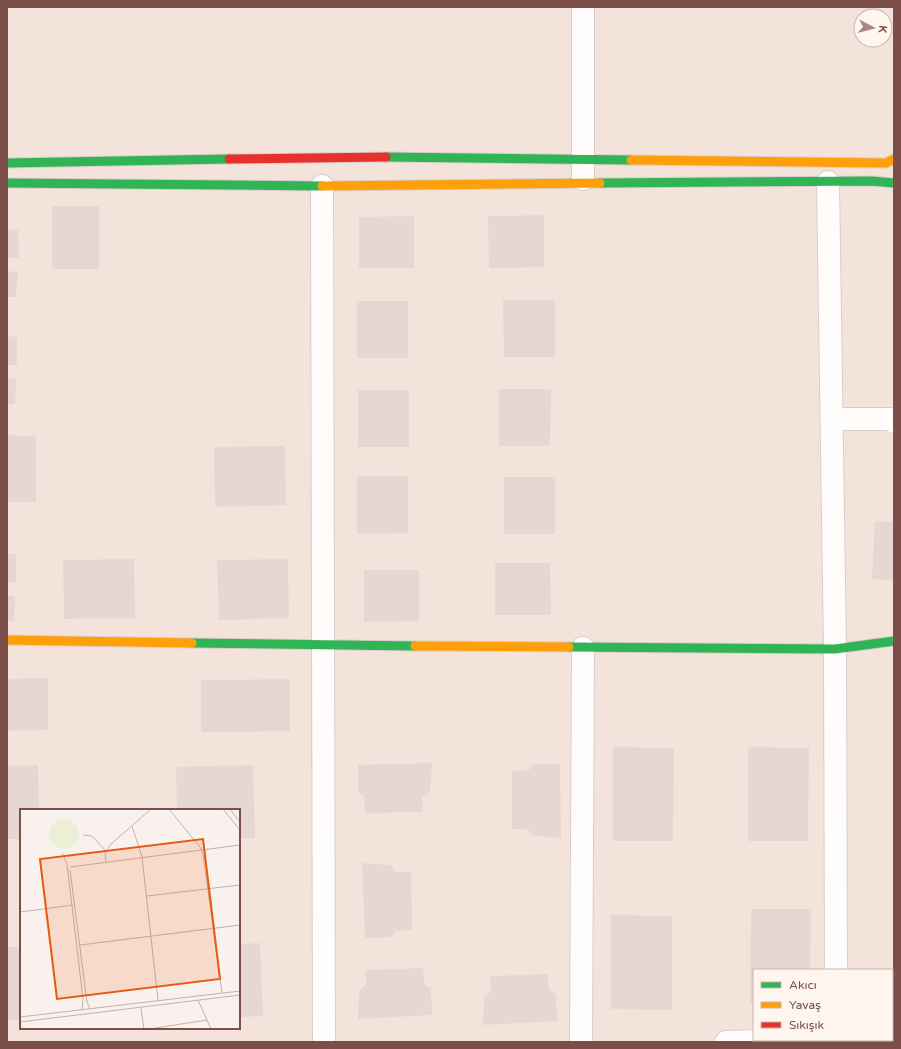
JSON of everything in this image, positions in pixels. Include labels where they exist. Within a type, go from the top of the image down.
[{"type":"street","points":[[583,7],[583,185]]},
{"type":"street","points":[[7,163],[355,157],[848,163],[886,163],[894,159]]},
{"type":"street","points":[[828,182],[835,649],[836,969]]},
{"type":"street","points":[[7,183],[322,186],[828,182],[894,183]]},
{"type":"street","points":[[322,186],[324,1042]]},
{"type":"street","points":[[832,419],[890,419],[894,422]]},
{"type":"street","points":[[7,640],[583,648],[835,649],[894,641]]},
{"type":"street","points":[[581,1042],[583,648]]},
{"type":"street","points":[[726,1042],[768,1041]]},
{"type":"shaded area","points":[[7,7],[894,7],[894,1042],[7,1042]]},
{"type":"building","points":[[52,206],[99,206],[99,269],[52,269]]},
{"type":"building","points":[[544,215],[544,267],[489,268],[488,216]]},
{"type":"building","points":[[414,216],[414,268],[359,268],[359,217]]},
{"type":"building","points":[[7,229],[18,230],[19,258],[7,258]]},
{"type":"building","points":[[7,271],[18,272],[16,297],[7,297]]},
{"type":"building","points":[[503,300],[555,300],[555,357],[504,357]]},
{"type":"building","points":[[357,301],[408,301],[408,358],[357,358]]},
{"type":"building","points":[[7,336],[17,337],[17,365],[7,365]]},
{"type":"building","points":[[7,378],[16,379],[15,404],[7,404]]},
{"type":"building","points":[[499,389],[551,389],[550,446],[499,446]]},
{"type":"building","points":[[358,390],[409,390],[409,447],[358,447]]},
{"type":"building","points":[[7,435],[36,436],[36,502],[7,502]]},
{"type":"building","points":[[285,446],[286,505],[215,507],[214,447]]},
{"type":"building","points":[[357,476],[408,476],[408,533],[357,534]]},
{"type":"building","points":[[504,477],[555,477],[555,534],[504,534]]},
{"type":"building","points":[[875,521],[894,522],[894,580],[872,579]]},
{"type":"building","points":[[7,554],[16,554],[16,583],[7,582]]},
{"type":"building","points":[[134,559],[135,618],[64,619],[63,560]]},
{"type":"building","points":[[288,559],[289,618],[219,620],[217,560]]},
{"type":"building","points":[[495,563],[550,563],[551,615],[495,615]]},
{"type":"building","points":[[364,570],[419,570],[419,621],[364,622]]},
{"type":"building","points":[[7,596],[15,596],[14,621],[7,621]]},
{"type":"building","points":[[48,678],[48,730],[7,731],[7,679]]},
{"type":"building","points":[[290,679],[290,731],[201,732],[201,680]]},
{"type":"building","points":[[613,747],[674,748],[673,841],[613,841]]},
{"type":"building","points":[[748,747],[809,748],[808,841],[748,841]]},
{"type":"building","points":[[432,763],[430,791],[422,798],[423,812],[365,813],[364,796],[358,792],[358,765]]},
{"type":"building","points":[[533,764],[560,764],[561,838],[533,836],[527,829],[512,829],[512,771],[529,770]]},
{"type":"building","points":[[38,765],[39,809],[20,809],[20,839],[7,839],[7,766]]},
{"type":"building","points":[[253,765],[255,838],[240,838],[240,809],[177,809],[176,767]]},
{"type":"building","points":[[362,863],[390,865],[396,872],[411,872],[412,930],[396,931],[392,937],[365,938]]},
{"type":"building","points":[[751,909],[811,909],[810,969],[753,969],[753,1003],[750,1003]]},
{"type":"building","points":[[611,915],[672,916],[672,1010],[611,1009]]},
{"type":"building","points":[[260,943],[263,1016],[240,1017],[240,944]]},
{"type":"building","points":[[7,947],[20,947],[20,1020],[7,1020]]},
{"type":"building","points":[[423,968],[425,985],[431,988],[432,1015],[358,1019],[359,991],[366,984],[366,970]]},
{"type":"building","points":[[548,974],[549,990],[556,994],[557,1021],[483,1025],[484,997],[491,991],[490,976]]},
{"type":"traffic: fast","points":[[386,157],[631,160]]},
{"type":"traffic: fast","points":[[7,163],[229,159]]},
{"type":"traffic: fast","points":[[600,183],[872,181],[894,183]]},
{"type":"traffic: fast","points":[[7,183],[322,186]]},
{"type":"traffic: fast","points":[[569,647],[835,649],[894,641]]},
{"type":"traffic: fast","points":[[192,643],[415,646]]},
{"type":"traffic: slow","points":[[631,160],[886,163],[894,159]]},
{"type":"traffic: slow","points":[[322,186],[600,183]]},
{"type":"traffic: slow","points":[[7,640],[192,643]]},
{"type":"traffic: slow","points":[[415,646],[569,647]]},
{"type":"traffic: jam","points":[[229,159],[386,157]]}]
